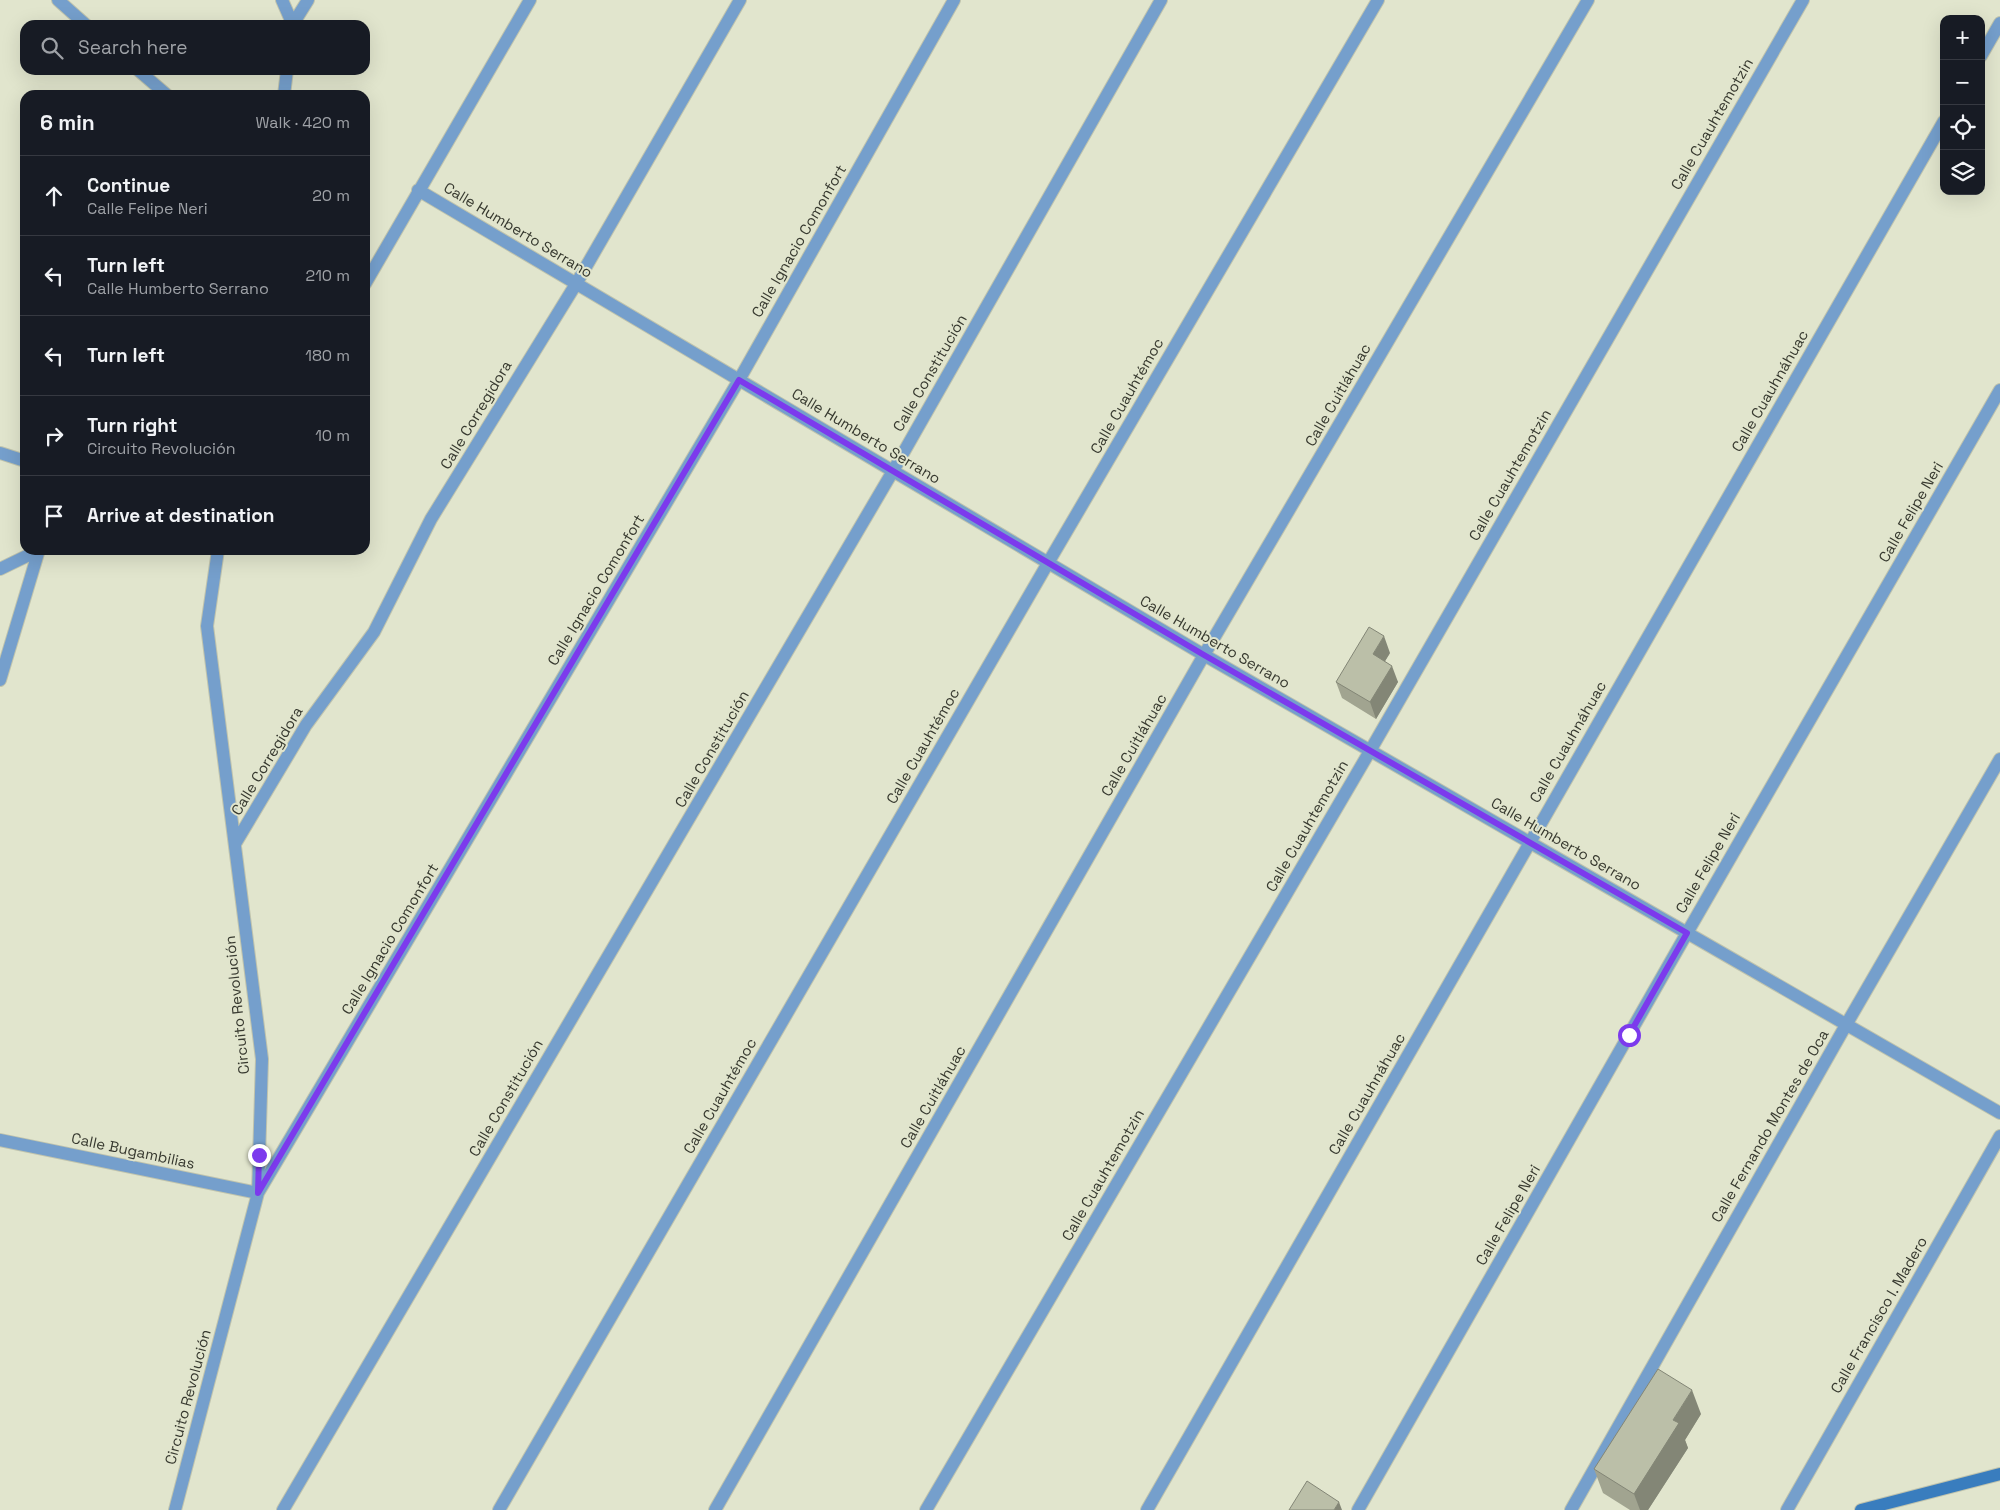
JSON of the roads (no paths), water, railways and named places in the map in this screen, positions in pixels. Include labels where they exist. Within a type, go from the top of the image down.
[{"type":"main road","points":[[1861,1510],[2000,1474]]},
{"type":"street","points":[[58,0],[80,20]]},
{"type":"street","points":[[282,0],[291,20]]},
{"type":"street","points":[[296,20],[308,0]]},
{"type":"street","points":[[370,275],[530,0]]},
{"type":"street","name":"Calle Corregidora","points":[[236,844],[306,726],[374,632],[431,520],[576,284],[740,0]]},
{"type":"street","name":"Calle Ignacio Comonfort","points":[[258,1193],[739,380],[954,0]]},
{"type":"street","name":"Calle Constitución","points":[[283,1510],[893,471],[1161,0]]},
{"type":"street","name":"Calle Cuauhtémoc","points":[[499,1510],[1048,563],[1378,0]]},
{"type":"street","name":"Calle Cuitláhuac","points":[[715,1510],[1204,655],[1588,0]]},
{"type":"street","name":"Calle Cuauhtemotzin","points":[[926,1510],[1370,751],[1803,0]]},
{"type":"street","points":[[1985,49],[2000,23]]},
{"type":"street","points":[[144,75],[160,90]]},
{"type":"street","points":[[285,90],[286,75]]},
{"type":"street","name":"Calle Cuauhnáhuac","points":[[1148,1510],[1529,842],[1940,128]]},
{"type":"street","name":"Calle Humberto Serrano","points":[[418,190],[1204,655],[2000,1113]]},
{"type":"street","name":"Calle Felipe Neri","points":[[1358,1510],[1687,933],[2000,390]]},
{"type":"street","points":[[0,453],[20,460]]},
{"type":"street","points":[[0,569],[29,555]]},
{"type":"street","points":[[0,680],[38,555]]},
{"type":"street","name":"Circuito Revolución","points":[[175,1510],[258,1193],[262,1059],[207,626],[217,555]]},
{"type":"street","name":"Calle Fernando Montes de Oca","points":[[1571,1510],[1846,1025],[2000,759]]},
{"type":"street","name":"Calle Francisco I. Madero","points":[[1787,1510],[2000,1136]]},
{"type":"street","name":"Calle Bugambilias","points":[[0,1140],[258,1193]]}]
